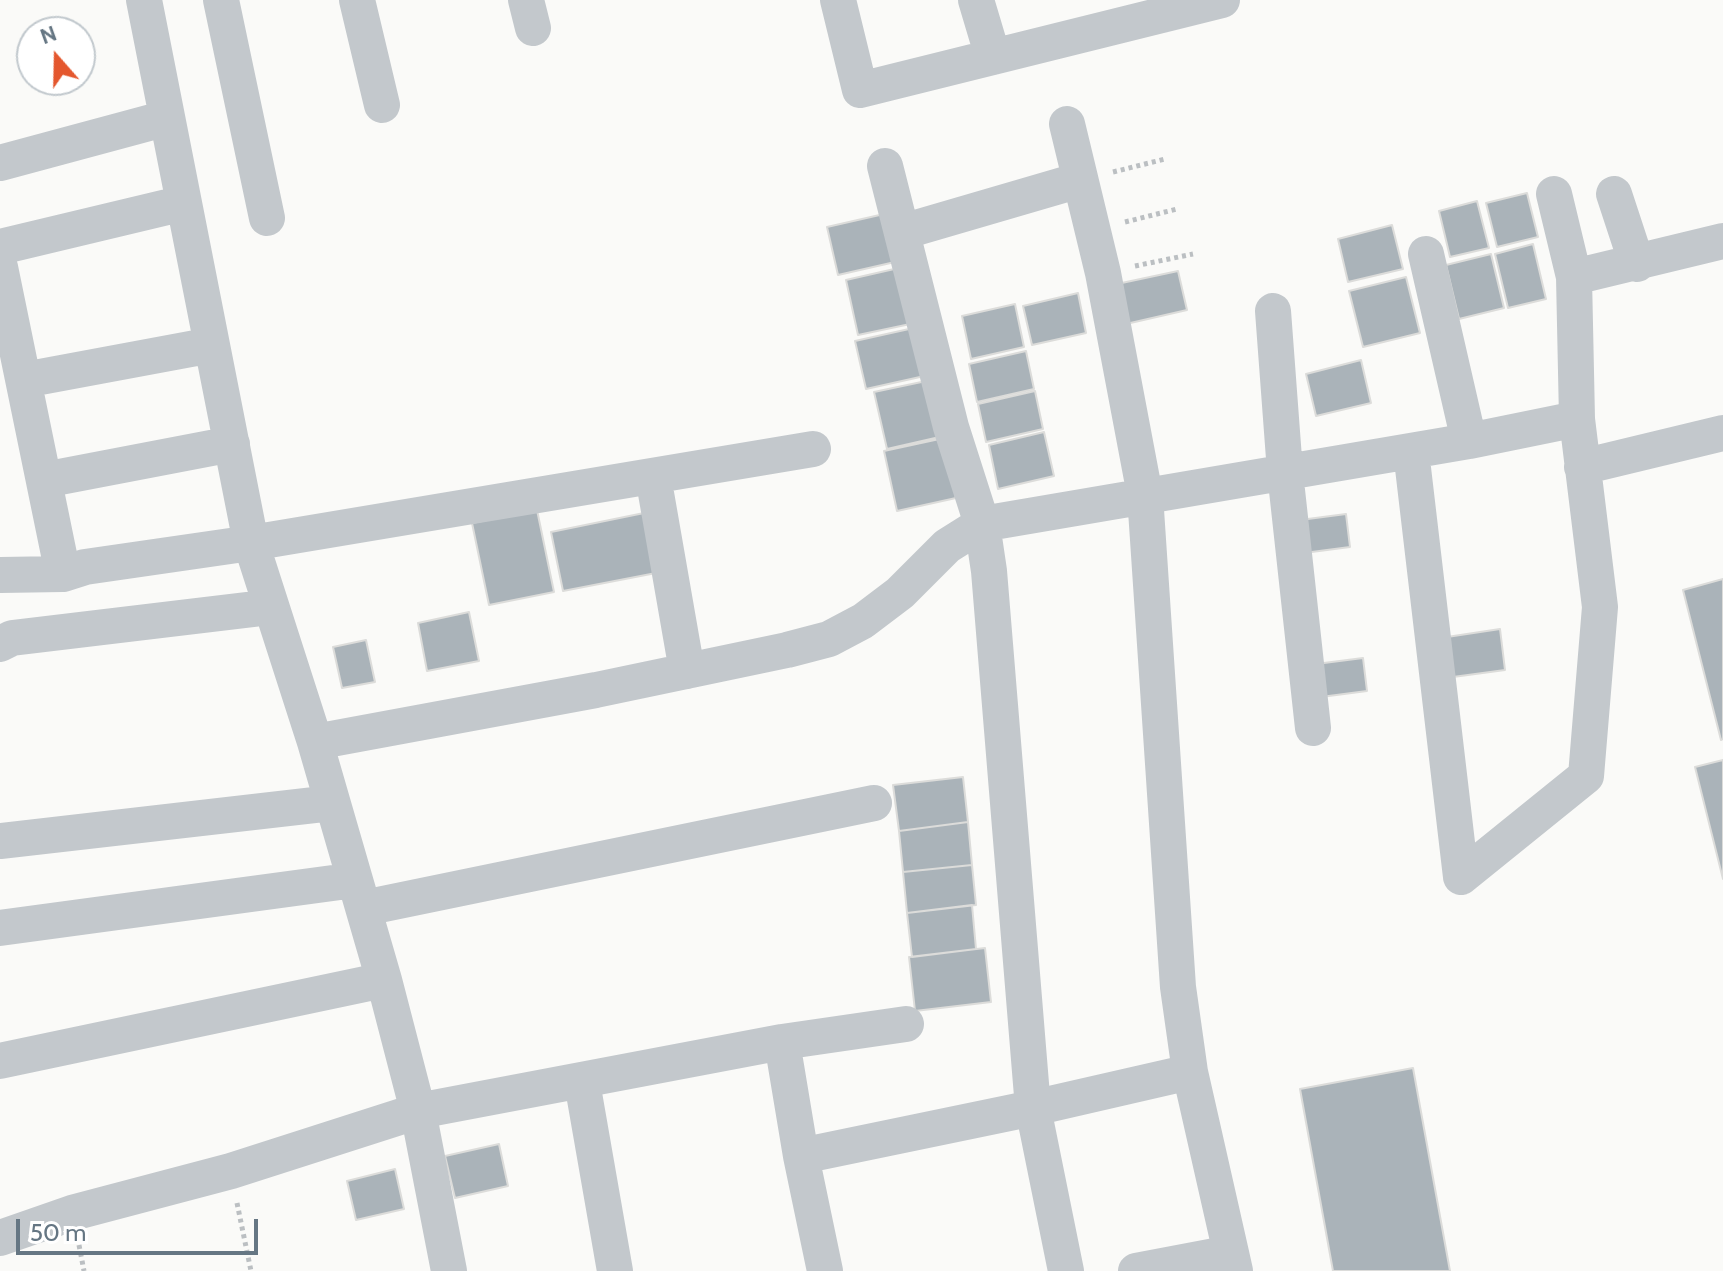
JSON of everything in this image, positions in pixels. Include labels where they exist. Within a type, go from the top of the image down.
[{"type":"street","points":[[144,0],[251,543],[315,742],[384,980],[418,1111],[449,1271]]},
{"type":"street","points":[[221,0],[267,218]]},
{"type":"street","points":[[357,0],[382,105]]},
{"type":"street","points":[[838,0],[860,90],[993,57],[1124,11],[1222,0]]},
{"type":"street","points":[[976,0],[993,57]]},
{"type":"street","points":[[0,163],[167,118]]},
{"type":"street","points":[[1067,124],[1103,273],[1145,495],[1175,944],[1190,1072],[1233,1262],[1136,1271]]},
{"type":"street","points":[[885,166],[951,427],[982,524],[989,571],[1033,1108],[1066,1271]]},
{"type":"street","points":[[902,232],[1080,180]]},
{"type":"street","points":[[1411,451],[1461,877],[1586,776],[1600,607],[1577,419],[1574,277],[1554,194]]},
{"type":"street","points":[[1614,194],[1637,264]]},
{"type":"street","points":[[0,247],[184,203]]},
{"type":"street","points":[[1574,277],[1723,241]]},
{"type":"street","points":[[1426,254],[1469,441]]},
{"type":"street","points":[[0,267],[63,574]]},
{"type":"street","points":[[1273,311],[1285,472],[1313,728]]},
{"type":"street","points":[[24,380],[212,345]]},
{"type":"street","points":[[315,742],[687,671],[829,639],[863,621],[900,593],[947,546],[982,524],[1469,441],[1577,419]]},
{"type":"street","points":[[1582,467],[1723,433]]},
{"type":"street","points":[[44,480],[232,444]]},
{"type":"street","points":[[0,575],[63,574],[85,567],[251,543],[813,449]]},
{"type":"street","points":[[653,476],[687,671]]},
{"type":"street","points":[[0,644],[12,638],[271,607]]},
{"type":"street","points":[[0,841],[332,803]]},
{"type":"street","points":[[0,928],[360,894],[874,803]]},
{"type":"street","points":[[0,1061],[384,980]]},
{"type":"street","points":[[0,1238],[72,1213],[231,1171],[418,1111],[782,1042],[906,1024]]},
{"type":"street","points":[[782,1042],[825,1271]]},
{"type":"street","points":[[801,1156],[1190,1072]]},
{"type":"street","points":[[582,1082],[615,1271]]},
{"type":"path","points":[[1080,180],[1165,159]]},
{"type":"path","points":[[1093,230],[1177,209]]},
{"type":"path","points":[[1103,273],[1193,254]]},
{"type":"path","points":[[231,1171],[251,1271]]},
{"type":"building","points":[[1527,193],[1538,237],[1497,247],[1486,203]]},
{"type":"building","points":[[1477,201],[1489,248],[1450,257],[1439,211]]},
{"type":"building","points":[[884,214],[895,262],[838,275],[827,227]]},
{"type":"building","points":[[1392,225],[1403,269],[1348,282],[1338,239]]},
{"type":"building","points":[[1533,244],[1546,299],[1508,308],[1495,254]]},
{"type":"building","points":[[1491,254],[1504,308],[1459,319],[1446,265]]},
{"type":"building","points":[[903,267],[915,323],[858,335],[846,280]]},
{"type":"building","points":[[1178,271],[1187,310],[1126,324],[1117,284]]},
{"type":"building","points":[[1406,277],[1420,333],[1363,347],[1349,291]]},
{"type":"building","points":[[1078,293],[1086,333],[1032,345],[1023,306]]},
{"type":"building","points":[[1015,304],[1024,347],[971,359],[962,316]]},
{"type":"building","points":[[918,327],[929,375],[866,389],[855,341]]},
{"type":"building","points":[[1026,351],[1034,389],[977,402],[969,364]]},
{"type":"building","points":[[1361,360],[1371,403],[1316,416],[1306,374]]},
{"type":"building","points":[[931,380],[944,436],[887,449],[874,392]]},
{"type":"building","points":[[1035,391],[1043,429],[986,442],[978,404]]},
{"type":"building","points":[[1044,432],[1054,476],[998,489],[989,445]]},
{"type":"building","points":[[944,438],[956,498],[897,511],[884,451]]},
{"type":"building","points":[[537,510],[554,592],[489,605],[472,523]]},
{"type":"building","points":[[644,513],[656,573],[563,591],[551,532]]},
{"type":"building","points":[[1346,514],[1350,547],[1304,553],[1300,520]]},
{"type":"building","points":[[1723,579],[1723,739],[1721,740],[1683,590]]},
{"type":"building","points":[[469,612],[479,661],[427,671],[418,623]]},
{"type":"building","points":[[1500,629],[1505,670],[1453,677],[1447,637]]},
{"type":"building","points":[[366,640],[375,682],[342,688],[333,647]]},
{"type":"building","points":[[1363,658],[1367,691],[1321,697],[1316,664]]},
{"type":"building","points":[[1723,760],[1723,879],[1695,767]]},
{"type":"building","points":[[963,777],[968,822],[899,831],[893,785]]},
{"type":"building","points":[[968,822],[972,865],[903,872],[899,831]]},
{"type":"building","points":[[972,865],[976,905],[907,913],[903,872]]},
{"type":"building","points":[[972,905],[976,949],[912,957],[907,913]]},
{"type":"building","points":[[985,948],[991,1002],[915,1011],[909,957]]},
{"type":"building","points":[[1413,1068],[1450,1271],[1333,1271],[1300,1089]]},
{"type":"building","points":[[499,1144],[508,1186],[455,1198],[445,1156]]},
{"type":"building","points":[[395,1169],[404,1209],[356,1220],[347,1181]]}]
